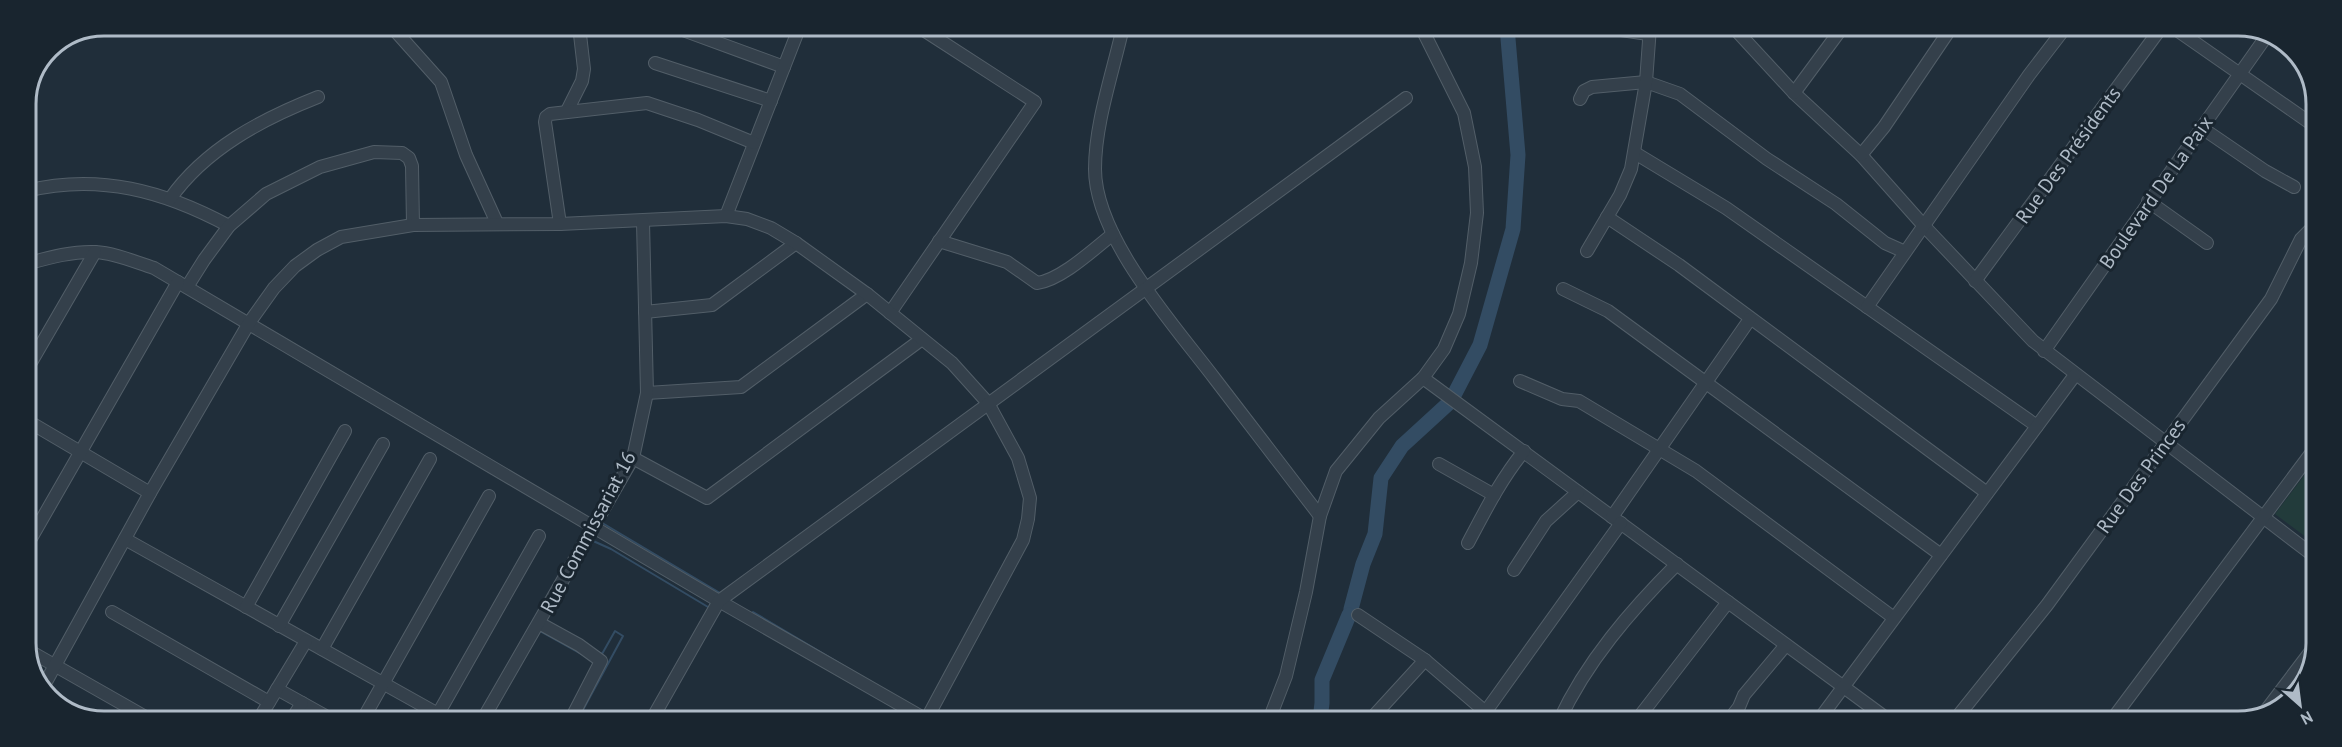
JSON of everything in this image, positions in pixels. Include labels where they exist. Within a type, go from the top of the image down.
[{"type":"street","points":[[400,36],[441,82],[466,154],[497,223]]},
{"type":"street","points":[[567,111],[582,81],[584,69],[580,36]]},
{"type":"street","points":[[699,36],[784,67]]},
{"type":"street","points":[[726,216],[796,36]]},
{"type":"street","points":[[890,313],[1035,102],[933,36]]},
{"type":"street","points":[[1121,36],[1098,136],[1095,171],[1100,201],[1113,234],[1146,288],[1320,516]]},
{"type":"street","points":[[1272,711],[1286,676],[1306,592],[1320,516],[1336,471],[1379,418],[1423,378],[1444,349],[1459,314],[1471,263],[1477,213],[1475,167],[1464,113],[1425,36]]},
{"type":"street","points":[[1587,251],[1623,186],[1635,153],[1646,82],[1649,36]]},
{"type":"street","points":[[1741,36],[1794,93],[1861,154],[1975,281],[2044,351],[2167,441],[2306,550]]},
{"type":"street","points":[[1794,93],[1836,36]]},
{"type":"street","points":[[1861,154],[1884,127],[1946,36]]},
{"type":"street","points":[[1867,307],[2029,75],[2059,36]]},
{"type":"street","name":"Rue Des Présidents","points":[[1975,281],[2155,36]]},
{"type":"street","points":[[2186,36],[2306,120]]},
{"type":"street","name":"Boulevard De La Paix","points":[[2044,351],[2263,41]]},
{"type":"street","points":[[655,63],[771,101]]},
{"type":"street","points":[[1580,99],[1584,91],[1592,87],[1646,82],[1680,94],[1767,159],[1836,204],[1885,243],[1905,252]]},
{"type":"street","points":[[170,199],[192,171],[218,150],[286,110],[318,98]]},
{"type":"street","points":[[657,711],[719,601],[1406,98]]},
{"type":"street","points":[[560,224],[545,122],[546,117],[550,114],[647,103],[698,120],[754,143]]},
{"type":"street","points":[[2202,128],[2265,171],[2294,187]]},
{"type":"street","points":[[36,530],[183,285],[230,226],[266,194],[320,167],[374,152],[402,153],[412,166],[413,225]]},
{"type":"street","points":[[1635,153],[1726,208],[2037,426]]},
{"type":"street","points":[[36,190],[89,183],[148,191],[196,208],[230,226]]},
{"type":"street","points":[[2148,201],[2207,243]]},
{"type":"street","points":[[47,681],[150,493],[249,323],[274,288],[295,266],[317,250],[340,237],[413,225],[643,222],[726,216],[747,219],[771,228],[796,243],[867,294],[952,363],[988,403],[1018,458],[1029,498],[1028,519],[1023,540],[931,711]]},
{"type":"street","points":[[1607,217],[1679,265],[1987,493]]},
{"type":"street","name":"Rue Commissariat 16","points":[[488,711],[595,528],[633,458],[647,393],[643,222]]},
{"type":"street","points":[[939,241],[1007,262],[1037,283],[1046,282],[1068,268],[1113,234]]},
{"type":"street","name":"Rue Des Princes","points":[[1962,711],[2048,605],[2271,299],[2301,239],[2306,234]]},
{"type":"street","points":[[645,312],[712,304],[796,243]]},
{"type":"street","points":[[36,354],[95,252]]},
{"type":"street","points":[[36,262],[62,255],[95,252],[118,256],[154,268],[910,711]]},
{"type":"street","points":[[1563,289],[1608,311],[1941,555]]},
{"type":"street","points":[[647,393],[741,387],[867,294]]},
{"type":"street","points":[[1486,711],[1617,520],[1660,450],[1750,319]]},
{"type":"street","points":[[633,458],[707,498],[922,339]]},
{"type":"street","points":[[1825,711],[2075,375]]},
{"type":"street","points":[[1423,378],[1876,711]]},
{"type":"street","points":[[1520,381],[1562,399],[1579,401],[1696,471],[1894,618]]},
{"type":"street","points":[[36,426],[150,493]]},
{"type":"street","points":[[246,607],[345,431]]},
{"type":"street","points":[[279,626],[382,444]]},
{"type":"street","points":[[1468,543],[1511,467],[1524,451]]},
{"type":"street","points":[[322,650],[430,459]]},
{"type":"street","points":[[2118,711],[2306,460]]},
{"type":"street","points":[[1439,464],[1494,495]]},
{"type":"street","points":[[1514,570],[1546,521],[1578,492]]},
{"type":"street","points":[[370,711],[383,684],[489,496]]},
{"type":"street","points":[[446,711],[539,536]]},
{"type":"street","points":[[125,540],[432,711]]},
{"type":"street","points":[[1564,711],[1577,687],[1623,621],[1677,564]]},
{"type":"street","points":[[1644,711],[1728,602]]},
{"type":"street","points":[[112,612],[269,702]]},
{"type":"street","points":[[1358,615],[1425,660],[1476,711]]},
{"type":"street","points":[[539,623],[579,645],[601,661],[576,711]]},
{"type":"street","points":[[264,711],[306,641]]},
{"type":"street","points":[[1736,711],[1744,695],[1786,645]]},
{"type":"street","points":[[37,654],[134,711]]},
{"type":"street","points":[[1378,711],[1425,660]]},
{"type":"street","points":[[2273,701],[2304,660]]},
{"type":"street","points":[[277,689],[316,711]]},
{"type":"street","points":[[297,711],[302,703]]},
{"type":"green space","points":[[2306,473],[2306,537],[2275,514]]},
{"type":"waterway","points":[[1453,397],[1480,345],[1513,229],[1518,155],[1508,36]]},
{"type":"waterway","points":[[1351,609],[1363,564],[1375,534],[1381,478],[1402,446],[1450,402]]},
{"type":"waterway","points":[[604,524],[720,593]]},
{"type":"waterway","points":[[591,540],[611,549],[708,607]]},
{"type":"waterway","points":[[753,612],[856,673]]},
{"type":"waterway","points":[[1321,711],[1322,680],[1349,615]]},
{"type":"waterway","points":[[538,630],[583,655]]},
{"type":"waterway","points":[[582,711],[623,636],[615,631],[602,654],[598,652]]}]
